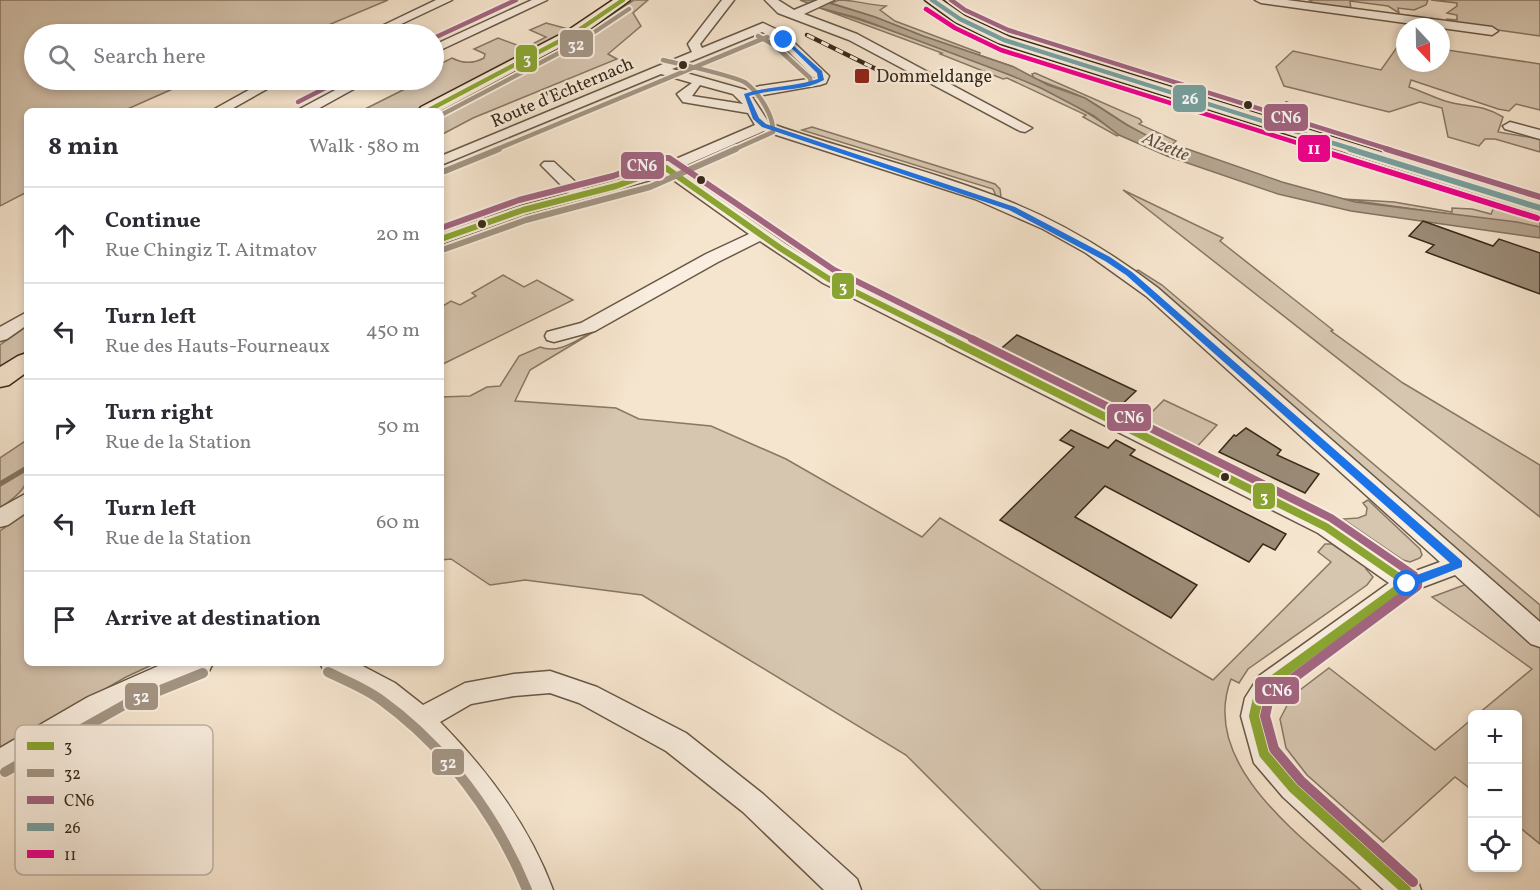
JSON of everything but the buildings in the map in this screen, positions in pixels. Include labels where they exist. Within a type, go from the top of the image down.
[{"type":"main road","points":[[433,108],[573,34],[623,0]]},
{"type":"main road","points":[[932,0],[960,19],[1004,39],[1540,208]]},
{"type":"main road","points":[[0,379],[24,363]]},
{"type":"street","points":[[393,24],[446,0]]},
{"type":"street","points":[[444,44],[541,0]]},
{"type":"street","points":[[699,54],[694,44],[728,0]]},
{"type":"street","points":[[771,0],[782,10],[797,13],[847,35],[1025,128]]},
{"type":"street","points":[[797,13],[828,0]]},
{"type":"street","points":[[1261,0],[1492,31]]},
{"type":"street","name":"Route d'Echternach","points":[[444,160],[763,27],[784,40],[819,72],[821,80],[760,90],[746,95]]},
{"type":"street","points":[[660,70],[729,88],[746,95],[752,110],[764,126],[1012,208],[1107,259],[1152,292],[1540,637]]},
{"type":"street","points":[[694,86],[684,94],[688,99],[752,110]]},
{"type":"street","points":[[224,108],[257,90]]},
{"type":"street","points":[[309,108],[344,90]]},
{"type":"street","points":[[444,238],[523,210],[646,177],[764,126]]},
{"type":"street","points":[[1510,126],[1540,135]]},
{"type":"street","points":[[549,165],[580,195]]},
{"type":"street","points":[[666,168],[760,235],[830,279],[1326,526],[1407,584]]},
{"type":"street","points":[[554,336],[588,327],[712,258],[760,235]]},
{"type":"street","points":[[0,335],[24,319]]},
{"type":"street","points":[[0,519],[24,503]]},
{"type":"street","points":[[1406,890],[1293,788],[1264,754],[1254,716],[1258,698],[1268,684],[1407,584],[1458,564]]},
{"type":"street","points":[[65,725],[131,686],[190,666]]},
{"type":"street","points":[[339,666],[384,690],[422,720],[498,813],[525,856],[538,890]]},
{"type":"street","points":[[422,720],[465,694],[514,685],[550,682],[588,695],[676,742],[753,803],[846,890]]},
{"type":"street","points":[[0,763],[15,754]]},
{"type":"shaded area","points":[[0,0],[388,0],[331,24],[24,24],[24,90],[170,90],[130,108],[24,108],[24,194],[0,206]]},
{"type":"shaded area","points":[[634,0],[648,0],[633,13],[641,26],[608,54],[617,59],[473,118],[444,133],[444,109],[570,41]]},
{"type":"shaded area","points":[[839,0],[886,6],[880,10],[895,21],[1014,67],[923,36],[875,17],[831,3]]},
{"type":"shaded area","points":[[1309,0],[1428,0],[1426,5],[1414,10],[1398,8],[1399,13],[1388,6],[1350,1],[1351,10],[1318,6]]},
{"type":"shaded area","points":[[1431,0],[1540,0],[1540,36],[1450,23],[1450,19],[1457,20],[1457,15],[1447,13],[1457,6],[1457,3]]},
{"type":"shaded area","points":[[820,8],[902,34],[1016,77],[1080,108],[1119,135],[1083,117],[1086,115],[1007,78],[1003,79],[940,54],[942,53]]},
{"type":"shaded area","points":[[546,23],[572,30],[422,108],[367,108],[403,90],[444,90],[444,62],[452,58],[468,62],[484,58],[485,54],[474,49],[498,38],[525,48],[546,37],[530,30]]},
{"type":"shaded area","points":[[1396,49],[1396,72],[1450,72],[1450,50],[1540,64],[1540,110],[1516,104],[1509,111],[1498,109],[1411,80],[1409,87],[1445,101],[1495,113],[1503,117],[1498,132],[1540,139],[1540,152],[1495,139],[1485,139],[1479,146],[1448,137],[1442,108],[1420,102],[1389,112],[1284,86],[1276,67],[1293,51],[1381,70]]},
{"type":"shaded area","points":[[1035,73],[1140,119],[1142,122],[1139,124],[1176,141],[1173,144],[1149,137],[1080,96],[1034,78],[1032,74]]},
{"type":"shaded area","points":[[812,127],[995,184],[1000,189],[1001,197],[996,196],[993,189],[802,130]]},
{"type":"shaded area","points":[[1123,190],[1223,238],[1220,241],[1333,330],[1331,331],[1403,383],[1540,465],[1540,517]]},
{"type":"shaded area","points":[[1485,198],[1540,215],[1540,227],[1343,199],[1394,202],[1452,212],[1452,208],[1472,209],[1491,214],[1494,207],[1481,203]]},
{"type":"shaded area","points":[[1138,270],[1162,285],[1540,605],[1540,844],[1522,829],[1522,710],[1483,710],[1532,669],[1432,597],[1475,581],[1129,274]]},
{"type":"shaded area","points":[[503,275],[524,287],[537,280],[573,300],[444,364],[444,305],[451,301],[460,305],[476,296],[472,293]]},
{"type":"shaded area","points":[[24,328],[24,353],[0,369],[0,345]]},
{"type":"shaded area","points":[[595,331],[530,370],[515,401],[616,408],[639,419],[711,426],[786,459],[922,537],[940,518],[1213,680],[1331,562],[1318,552],[1325,544],[1332,544],[1366,566],[1373,577],[1367,585],[1248,669],[1239,683],[1231,679],[1225,711],[1230,742],[1243,771],[1263,798],[1312,848],[1361,890],[1041,890],[906,755],[642,595],[525,580],[490,585],[451,559],[444,560],[444,397],[470,396],[487,387],[500,386],[519,356],[540,347],[555,349],[569,345]]},
{"type":"shaded area","points":[[1164,400],[1217,425],[1192,452],[1139,425]]},
{"type":"shaded area","points":[[24,442],[24,486],[0,508],[0,458]]},
{"type":"shaded area","points":[[1368,500],[1420,549],[1422,555],[1420,558],[1410,562],[1403,560],[1343,519],[1366,515],[1367,508],[1363,503]]},
{"type":"shaded area","points":[[24,514],[24,666],[150,666],[42,725],[15,725],[15,740],[0,749],[0,531]]},
{"type":"shaded area","points":[[1329,668],[1435,750],[1468,722],[1468,787],[1455,777],[1383,842],[1307,775],[1286,748],[1280,719],[1292,696]]},
{"type":"water","name":"Alzette","points":[[800,0],[819,0],[875,17],[1014,67],[1048,85],[1085,98],[1159,142],[1173,144],[1282,182],[1355,202],[1517,222],[1540,227],[1540,238],[1351,211],[1278,194],[1167,156],[1119,135],[1094,116],[1041,88],[1010,75],[858,18]]},
{"type":"waterway","points":[[0,484],[24,470]]},
{"type":"railway","points":[[807,35],[880,71]]},
{"type":"transit line","name":"CN6","points":[[444,33],[516,0]]},
{"type":"transit line","name":"3","points":[[433,108],[573,34],[623,0]]},
{"type":"transit line","name":"26","points":[[932,0],[960,19],[1004,40],[1540,208]]},
{"type":"transit line","name":"CN6","points":[[951,0],[965,10],[1008,30],[1540,197]]},
{"type":"transit line","name":"32","points":[[444,113],[578,43],[629,9]]},
{"type":"transit line","name":"11","points":[[926,9],[955,28],[1001,50],[1537,218]]},
{"type":"transit line","name":"32","points":[[758,36],[774,45],[810,78],[811,83]]},
{"type":"transit line","name":"32","points":[[445,171],[767,37]]},
{"type":"transit line","name":"32","points":[[445,249],[526,220],[650,187],[773,132],[772,120],[768,113],[759,98],[744,82],[663,60]]},
{"type":"transit line","name":"CN6","points":[[298,102],[321,90]]},
{"type":"transit line","name":"CN6","points":[[444,227],[519,200],[613,176],[662,158],[669,158],[834,270],[1331,518],[1414,575],[1417,586],[1276,691],[1268,702],[1265,716],[1274,749],[1301,781],[1413,882]]},
{"type":"transit line","name":"3","points":[[666,168],[780,248],[829,279],[1326,527],[1407,583]]},
{"type":"transit line","name":"3","points":[[444,238],[523,210],[616,186],[666,168]]},
{"type":"transit line","name":"3","points":[[1406,890],[1293,788],[1264,754],[1254,716],[1258,698],[1268,684],[1407,583]]},
{"type":"transit line","name":"32","points":[[328,672],[381,700],[425,738],[447,761],[486,811],[502,837],[527,890]]},
{"type":"transit line","name":"32","points":[[86,725],[151,692],[203,673]]},
{"type":"transit line","name":"32","points":[[5,772],[15,766]]},
{"type":"place","name":"Dommeldange","points":[[862,76]]},
{"type":"route","points":[[784,40],[822,76],[821,80],[807,84],[760,90],[746,95],[757,119],[764,126],[1012,208],[1107,259],[1129,274],[1458,564],[1407,584]]}]
